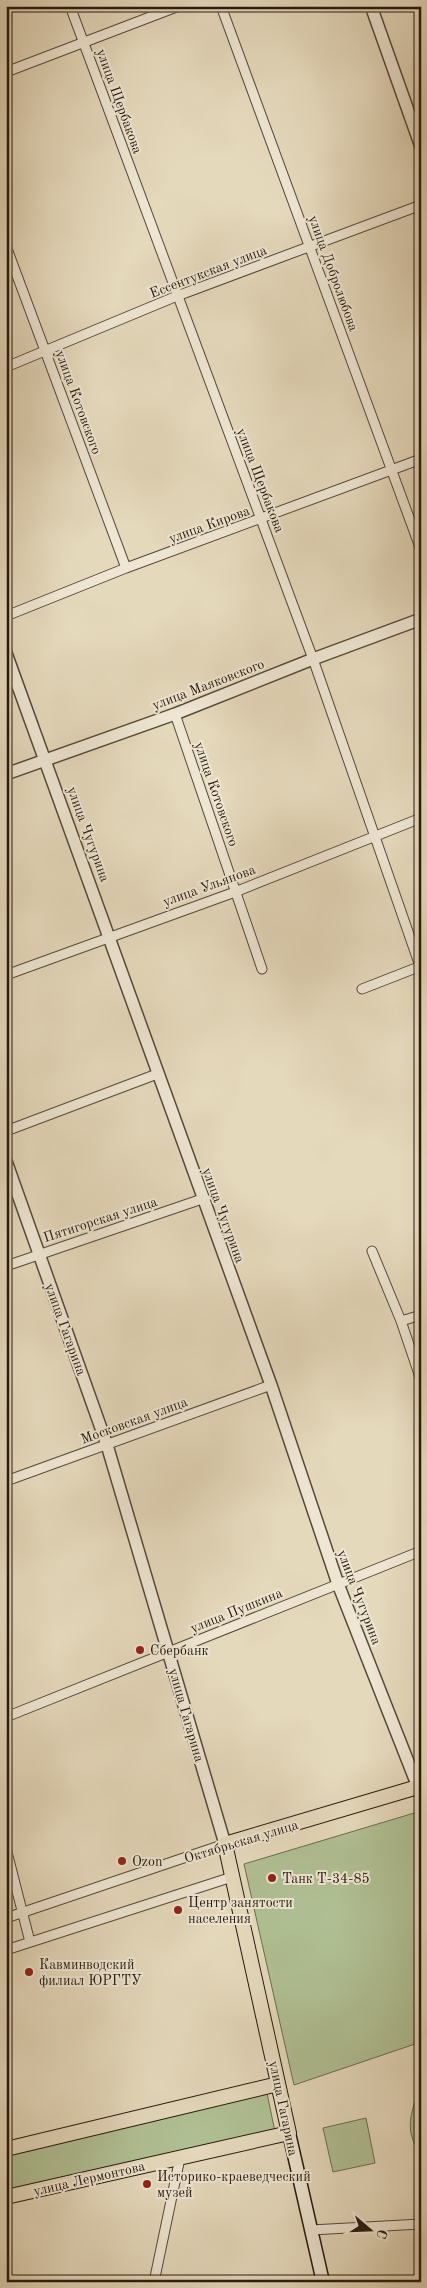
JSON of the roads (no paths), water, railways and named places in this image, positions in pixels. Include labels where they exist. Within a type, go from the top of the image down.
[{"type":"main road","name":"Октябрьская улица","points":[[225,1844],[419,1786]]},
{"type":"main road","name":"улица Гагарина","points":[[225,1844],[323,2282]]},
{"type":"main road","points":[[6,2149],[278,2084]]},
{"type":"main road","name":"улица Лермонтова","points":[[6,2197],[289,2133]]},
{"type":"street","name":"улица Щербакова","points":[[70,6],[313,659],[420,966]]},
{"type":"street","points":[[6,72],[179,6]]},
{"type":"street","name":"улица Добролюбова","points":[[221,6],[421,550]]},
{"type":"street","points":[[370,6],[421,147]]},
{"type":"street","name":"Ессентукская улица","points":[[6,367],[178,296],[421,205]]},
{"type":"street","name":"улица Котовского","points":[[6,246],[126,568]]},
{"type":"street","name":"улица Кирова","points":[[6,616],[126,568],[261,520],[421,459]]},
{"type":"street","name":"улица Маяковского","points":[[6,774],[175,714],[313,659],[421,619]]},
{"type":"street","name":"улица Чугурина","points":[[6,653],[110,936],[157,1074],[270,1385],[338,1584],[419,1786]]},
{"type":"street","name":"улица Котовского","points":[[175,714],[262,968]]},
{"type":"street","name":"улица Ульянова","points":[[6,975],[235,892],[374,835],[421,818]]},
{"type":"street","points":[[362,990],[420,966]]},
{"type":"street","points":[[6,1131],[157,1074]]},
{"type":"street","name":"улица Гагарина","points":[[6,1161],[107,1445],[225,1844]]},
{"type":"street","name":"Пятигорская улица","points":[[6,1266],[202,1199]]},
{"type":"street","points":[[372,1251],[401,1321],[421,1380]]},
{"type":"street","points":[[401,1321],[421,1314]]},
{"type":"street","name":"Московская улица","points":[[6,1481],[270,1385]]},
{"type":"street","name":"улица Пушкина","points":[[6,1717],[421,1551]]},
{"type":"street","name":"Октябрьская улица","points":[[6,1918],[225,1844]]},
{"type":"street","points":[[6,1848],[30,1942]]},
{"type":"street","points":[[6,1950],[232,1877]]},
{"type":"street","points":[[154,2282],[180,2158]]},
{"type":"street","points":[[311,2230],[421,2224]]},
{"type":"place","name":"Сбербанк","points":[[140,1650]]},
{"type":"place","name":"Ozon","points":[[122,1861]]},
{"type":"place","name":"Танк Т-34-85","points":[[272,1878]]},
{"type":"place","name":"Центр занятости населения","points":[[178,1910]]},
{"type":"place","name":"Кавминводский филиал ЮРГТУ","points":[[29,1972]]},
{"type":"place","name":"Историко-краеведческий музей","points":[[147,2184]]}]
